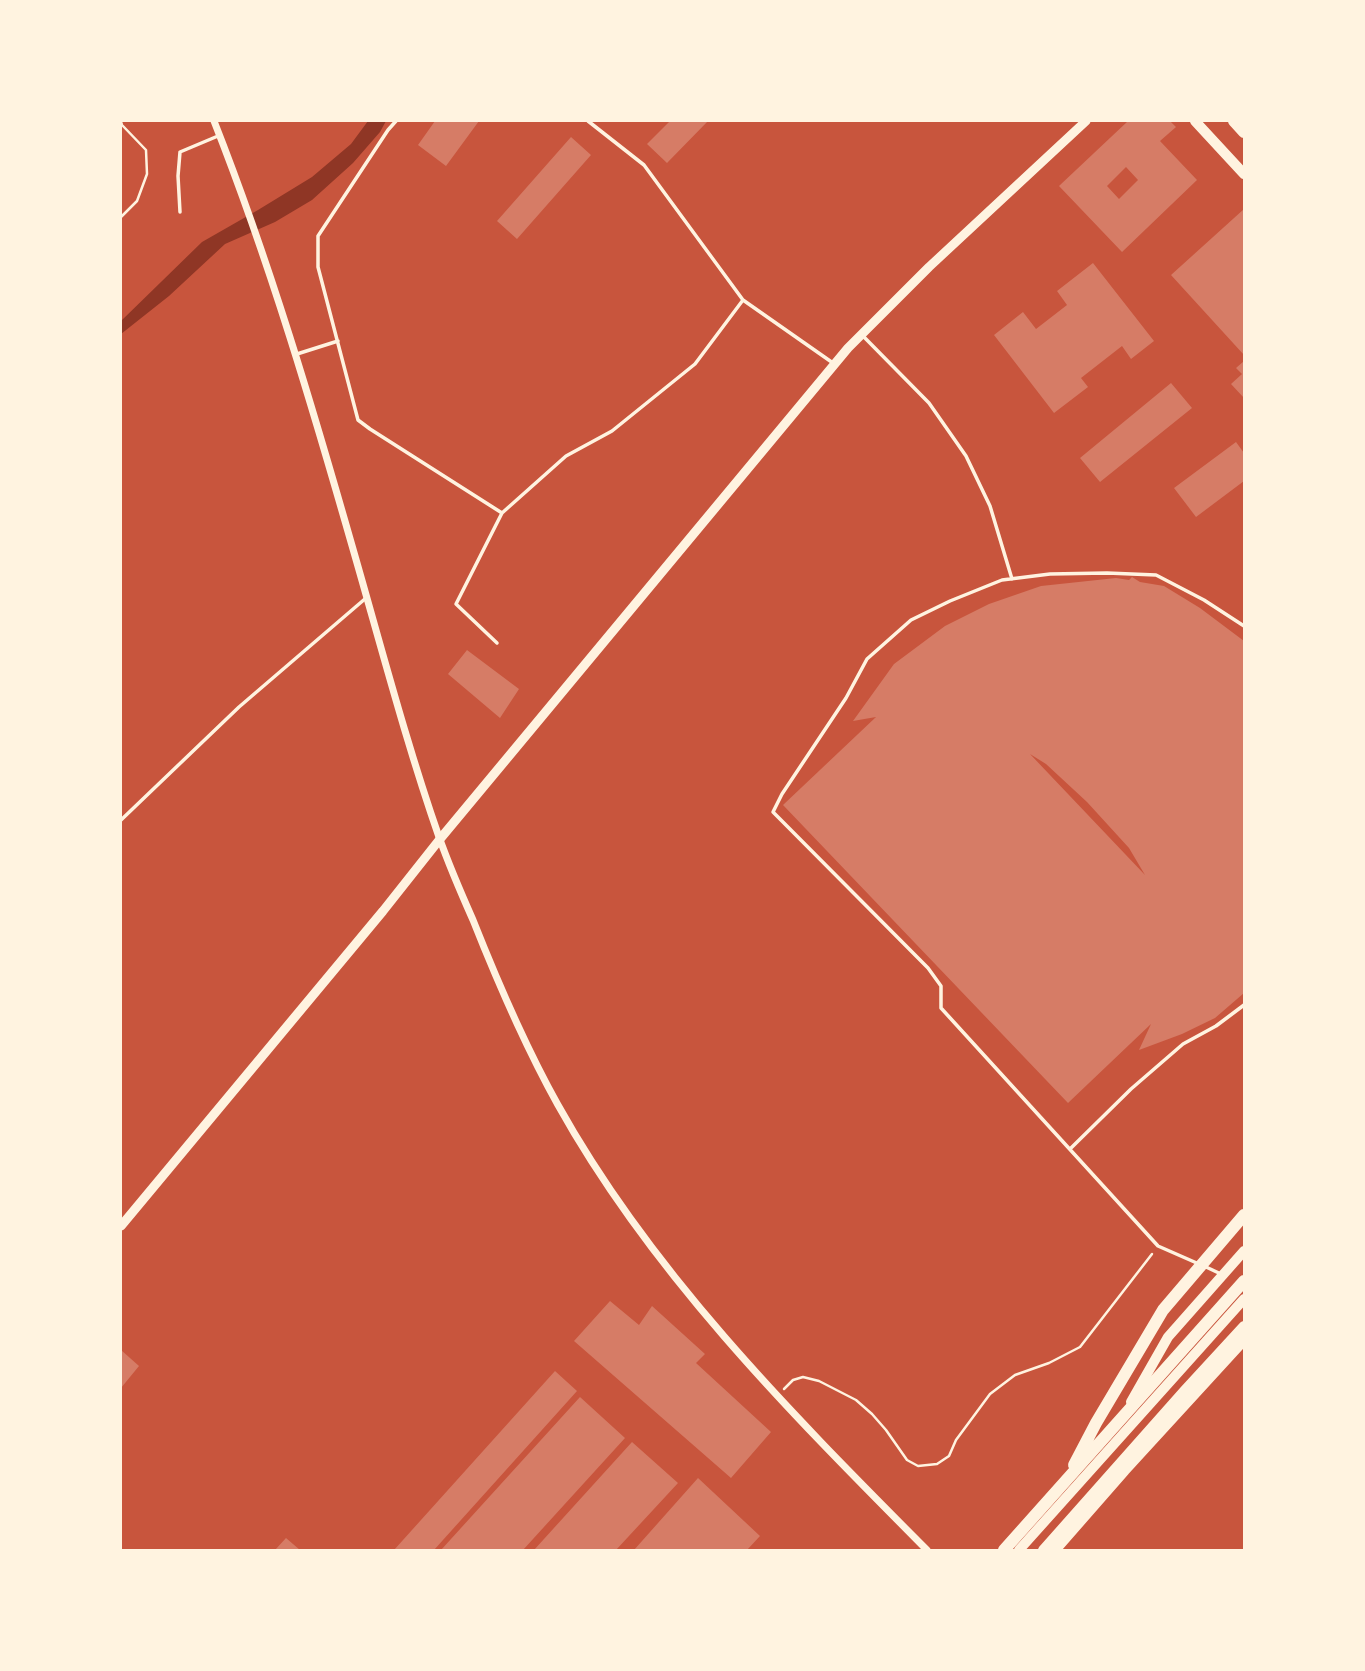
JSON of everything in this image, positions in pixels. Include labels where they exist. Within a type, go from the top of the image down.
[{"type":"highway","points":[[1234,121],[1244,132]]},
{"type":"highway","points":[[1064,1483],[1163,1310],[1244,1215]]},
{"type":"highway","points":[[1004,1550],[1244,1281]]},
{"type":"highway","points":[[1054,1550],[1244,1339]]},
{"type":"highway","points":[[1124,1470],[1167,1429],[1244,1347]]},
{"type":"main road","points":[[1195,121],[1244,174]]},
{"type":"main road","points":[[1097,1462],[1168,1337],[1244,1251]]},
{"type":"main road","points":[[1019,1550],[1244,1299]]},
{"type":"main road","points":[[1043,1550],[1244,1326]]},
{"type":"street","points":[[215,121],[261,247],[317,424],[398,707],[440,839],[501,992],[558,1105],[606,1184],[664,1263],[720,1331],[830,1452],[927,1550]]},
{"type":"street","points":[[121,1226],[835,364],[929,267],[1086,121]]},
{"type":"lane","points":[[396,121],[318,236],[318,267],[358,420],[502,513]]},
{"type":"lane","points":[[588,121],[644,165],[743,300],[835,364]]},
{"type":"lane","points":[[180,212],[180,152],[220,135]]},
{"type":"lane","points":[[497,643],[456,604],[502,513],[566,456],[612,431],[695,364],[743,300]]},
{"type":"lane","points":[[861,335],[929,403],[966,456],[989,506],[1012,579]]},
{"type":"lane","points":[[294,354],[338,341]]},
{"type":"lane","points":[[1223,1275],[1158,1246],[941,1008],[941,986],[928,968],[773,812],[782,794],[846,698],[867,659],[911,620],[1002,580],[1061,574],[1156,575],[1204,600],[1244,626]]},
{"type":"lane","points":[[121,820],[239,707],[367,597]]},
{"type":"lane","points":[[1070,1149],[1131,1089],[1183,1044],[1216,1026],[1244,1005]]},
{"type":"path","points":[[121,124],[146,150],[147,174],[136,201],[121,217]]},
{"type":"path","points":[[778,1395],[793,1380],[803,1377],[819,1381],[856,1400],[872,1414],[907,1460],[918,1466],[937,1464],[949,1456],[956,1440],[990,1394],[1015,1376],[1080,1347],[1158,1246]]},
{"type":"shaded area","points":[[368,121],[386,121],[353,163],[312,200],[275,222],[225,244],[169,296],[121,334],[121,321],[202,242],[312,177],[351,144]]},
{"type":"building","points":[[435,121],[479,121],[446,166],[418,145]]},
{"type":"building","points":[[670,121],[708,121],[667,163],[647,144]]},
{"type":"building","points":[[1128,121],[1170,121],[1176,127],[1160,141],[1197,180],[1122,252],[1059,186]],"holes":[[[1126,167],[1138,180],[1119,199],[1107,186]]]},
{"type":"building","points":[[571,137],[591,155],[517,239],[497,221]]},
{"type":"building","points":[[1244,209],[1244,355],[1171,275]]},
{"type":"building","points":[[1093,263],[1154,341],[1131,359],[1122,346],[1081,378],[1088,387],[1054,413],[994,335],[1023,312],[1036,329],[1067,305],[1057,291]]},
{"type":"building","points":[[1244,361],[1244,398],[1231,384],[1242,374],[1236,368]]},
{"type":"building","points":[[1171,383],[1192,408],[1100,482],[1080,458]]},
{"type":"building","points":[[1236,442],[1244,453],[1244,481],[1196,517],[1174,488]]},
{"type":"building","points":[[1132,577],[1140,582],[1164,586],[1200,608],[1244,641],[1244,993],[1215,1018],[1139,1050],[1151,1024],[1068,1103],[783,805],[876,717],[853,721],[894,664],[945,626],[989,604],[1041,586],[1116,578],[1129,580]],"holes":[[[1030,754],[1046,764],[1087,802],[1129,848],[1145,875]]]},
{"type":"building","points":[[467,650],[519,689],[500,718],[448,674]]},
{"type":"building","points":[[610,1301],[639,1325],[652,1306],[705,1354],[696,1363],[771,1432],[731,1478],[574,1341]]},
{"type":"building","points":[[121,1350],[139,1366],[121,1388]]},
{"type":"building","points":[[555,1371],[577,1391],[434,1550],[394,1550]]},
{"type":"building","points":[[580,1397],[625,1438],[523,1550],[441,1550]]},
{"type":"building","points":[[632,1442],[678,1483],[616,1550],[534,1550]]},
{"type":"building","points":[[698,1478],[760,1536],[747,1550],[634,1550]]},
{"type":"building","points":[[286,1538],[300,1550],[275,1550]]}]
